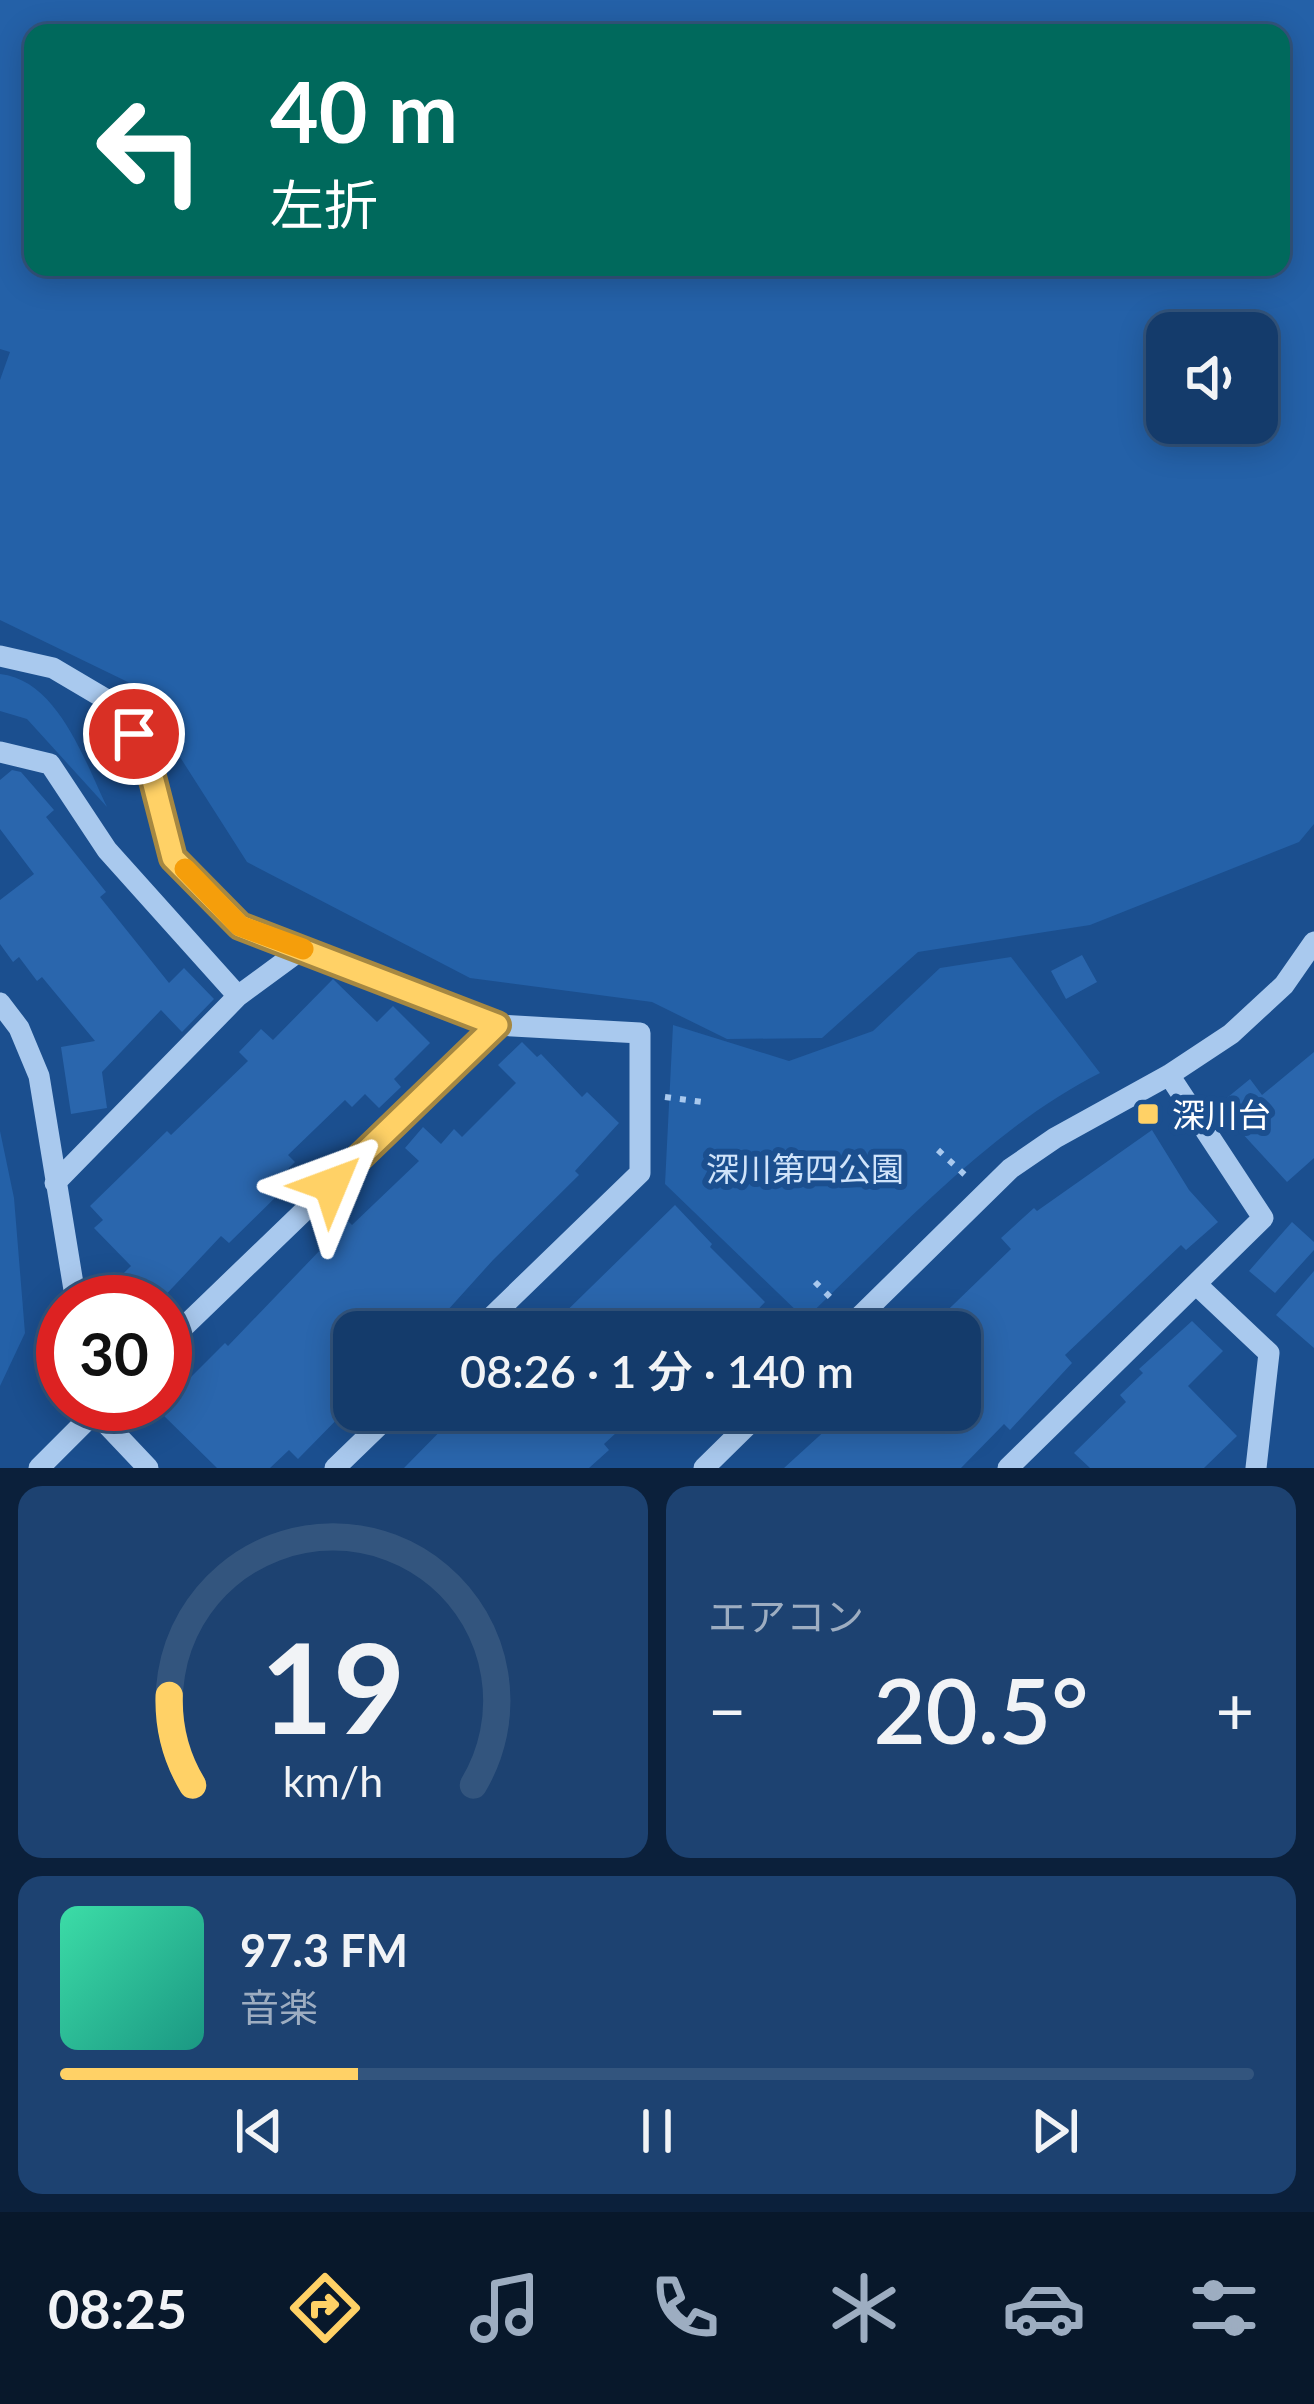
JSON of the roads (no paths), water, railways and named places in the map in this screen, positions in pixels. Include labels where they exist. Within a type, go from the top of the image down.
[{"type":"street","points":[[0,656],[53,668],[119,707],[148,761],[173,858],[240,926],[497,1025],[640,1033],[640,1173],[498,1311]]},
{"type":"street","points":[[0,752],[50,764],[107,850],[238,996]]},
{"type":"street","points":[[866,1311],[1010,1169],[1232,1034],[1284,985],[1314,942]]},
{"type":"street","points":[[55,1183],[238,996],[302,949]]},
{"type":"street","points":[[0,1003],[19,1028],[39,1076],[71,1275]]},
{"type":"street","points":[[192,1319],[497,1025]]},
{"type":"street","points":[[1008,1468],[1263,1218],[1169,1075]]},
{"type":"street","points":[[1198,1286],[1269,1353],[1256,1468]]},
{"type":"street","points":[[39,1468],[74,1431]]},
{"type":"street","points":[[117,1431],[148,1468]]},
{"type":"street","points":[[334,1468],[373,1431]]},
{"type":"street","points":[[704,1468],[742,1431]]},
{"type":"place","name":"深川台","points":[[1148,1114]]},
{"type":"park label","name":"深川第四公園","points":[[805,1168]]}]
